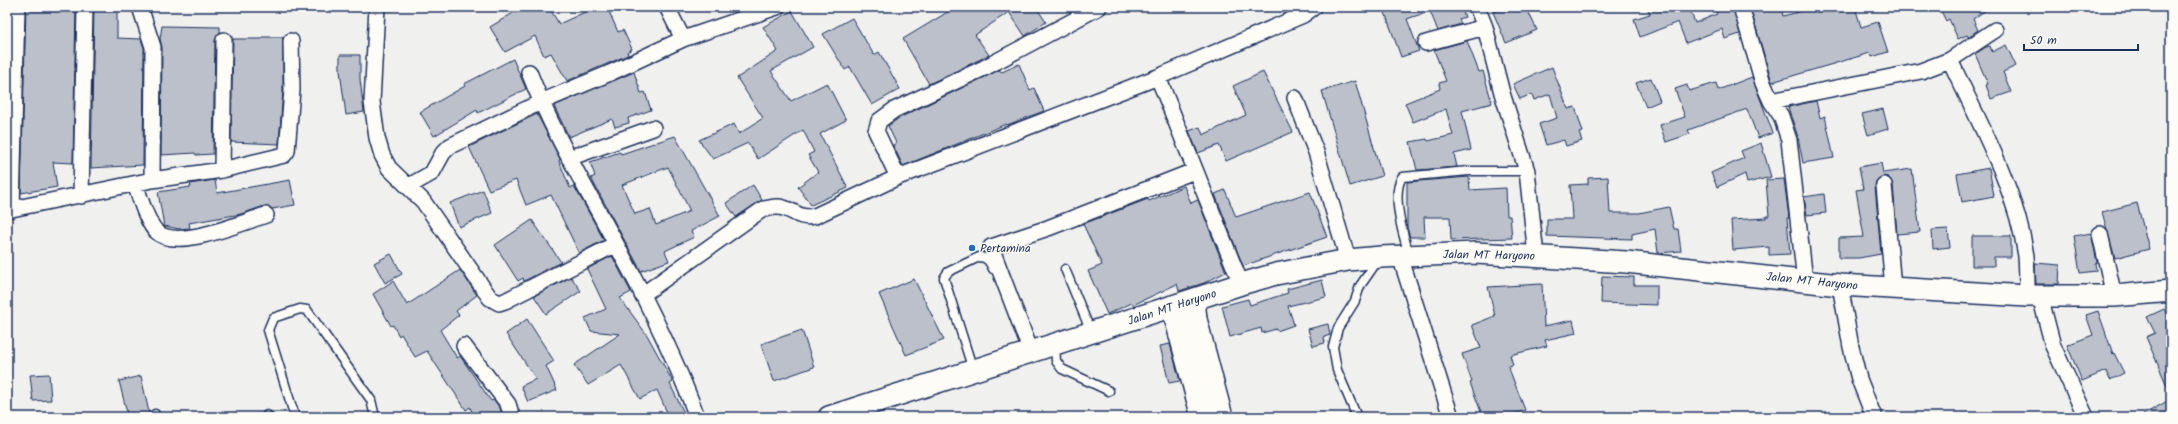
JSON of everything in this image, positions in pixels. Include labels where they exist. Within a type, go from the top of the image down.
[{"type":"main road","name":"Jalan MT Haryono","points":[[837,416],[1241,284],[1276,274],[1348,260],[1396,256],[1476,253],[1626,262],[1840,285],[2034,296],[2114,296],[2171,291]]},
{"type":"main road","points":[[1194,299],[1196,319],[1222,417]]},
{"type":"main road","points":[[1172,306],[1202,417]]},
{"type":"main road","points":[[1186,361],[1206,355]]},
{"type":"street","points":[[17,7],[10,209],[81,196],[152,180],[222,170],[282,157],[286,153],[292,90],[291,41]]},
{"type":"street","points":[[81,196],[86,7]]},
{"type":"street","points":[[140,7],[153,47],[152,180]]},
{"type":"street","points":[[378,7],[372,102],[376,138],[389,168],[423,201],[486,293],[494,301],[499,303],[616,244]]},
{"type":"street","points":[[667,7],[683,39]]},
{"type":"street","points":[[409,186],[432,173],[443,153],[450,146],[540,102],[610,73],[683,39],[776,7]]},
{"type":"street","points":[[898,177],[876,131],[879,120],[894,110],[984,68],[1099,7]]},
{"type":"street","points":[[642,295],[763,210],[776,207],[784,208],[804,218],[815,216],[898,177],[1158,77],[1303,15],[1314,7]]},
{"type":"street","points":[[1477,7],[1486,27],[1502,93],[1527,172],[1536,256]]},
{"type":"street","points":[[1742,10],[1756,62],[1771,101],[1785,126],[1792,158],[1805,281]]},
{"type":"street","points":[[1426,43],[1486,27]]},
{"type":"street","points":[[1771,101],[1921,71],[1950,60],[1995,30]]},
{"type":"street","points":[[222,170],[224,40]]},
{"type":"street","points":[[1950,60],[2001,171],[2012,200],[2034,296],[2053,346],[2086,417]]},
{"type":"street","points":[[529,72],[540,102],[616,244],[680,369],[698,417]]},
{"type":"street","points":[[1158,77],[1194,171],[1241,284]]},
{"type":"street","points":[[1295,98],[1316,152],[1348,260]]},
{"type":"street","points":[[569,158],[653,128]]},
{"type":"street","points":[[1028,353],[991,247],[1048,228],[1194,171]]},
{"type":"street","points":[[136,184],[153,228],[160,235],[168,238],[193,238],[266,215]]},
{"type":"street","points":[[1884,185],[1893,288]]},
{"type":"street","points":[[2100,234],[2114,296]]},
{"type":"street","points":[[1396,256],[1451,417]]},
{"type":"street","points":[[1840,285],[1852,354],[1859,379],[1874,417]]},
{"type":"street","points":[[464,346],[508,404],[512,417]]},
{"type":"lane","points":[[1357,417],[1338,370],[1333,347],[1334,341],[1338,328],[1355,301],[1360,286],[1396,256],[1399,210],[1398,183],[1402,177],[1469,171],[1527,172]]},
{"type":"lane","points":[[974,370],[944,278],[948,272],[979,257],[984,257],[990,262],[1028,353]]},
{"type":"lane","points":[[1066,269],[1091,332]]},
{"type":"lane","points":[[295,417],[268,330],[273,318],[300,309],[307,310],[371,400],[375,417]]},
{"type":"lane","points":[[1055,344],[1056,361],[1062,369],[1109,391]]},
{"type":"building","points":[[26,7],[76,7],[73,163],[53,162],[57,187],[21,193]]},
{"type":"building","points":[[94,7],[117,7],[117,38],[141,39],[144,48],[143,165],[91,168]]},
{"type":"building","points":[[523,7],[549,7],[559,24],[596,7],[607,7],[618,32],[623,30],[632,49],[627,52],[628,55],[567,81],[551,53],[544,56],[535,36],[505,52],[490,27]]},
{"type":"building","points":[[956,7],[1036,7],[1046,22],[1025,36],[1009,12],[975,35],[989,55],[929,84],[903,39]]},
{"type":"building","points":[[1383,7],[1461,7],[1465,17],[1459,19],[1461,24],[1438,31],[1430,11],[1407,19],[1419,51],[1401,57]]},
{"type":"building","points":[[1505,7],[1526,7],[1537,30],[1506,43],[1493,12]]},
{"type":"building","points":[[1647,7],[1689,7],[1695,23],[1717,14],[1715,7],[1734,7],[1740,34],[1725,39],[1722,29],[1686,43],[1678,22],[1640,37],[1634,19],[1650,14]]},
{"type":"building","points":[[1750,7],[1781,7],[1783,16],[1818,7],[1855,7],[1861,27],[1878,22],[1888,52],[1872,57],[1870,53],[1772,82]]},
{"type":"building","points":[[1939,7],[1990,7],[1973,19],[1978,30],[1968,37],[1967,35],[1958,39],[1949,19],[1946,21]]},
{"type":"building","points":[[792,11],[813,47],[771,71],[791,101],[827,83],[846,120],[820,134],[848,188],[811,205],[798,187],[818,172],[808,155],[814,152],[803,130],[758,159],[748,143],[713,159],[699,140],[734,124],[739,134],[763,118],[737,78],[778,51],[763,27]]},
{"type":"building","points":[[852,18],[874,55],[879,52],[900,89],[872,105],[850,67],[845,70],[823,34]]},
{"type":"building","points":[[162,26],[220,27],[220,32],[215,40],[213,154],[196,155],[195,153],[161,155],[162,47],[160,39]]},
{"type":"building","points":[[262,37],[283,37],[283,90],[279,144],[231,142],[233,39],[262,39]]},
{"type":"building","points":[[1467,41],[1479,72],[1483,71],[1492,103],[1462,111],[1471,150],[1454,154],[1457,167],[1417,170],[1410,142],[1427,139],[1428,141],[1453,135],[1446,109],[1413,122],[1405,103],[1440,89],[1439,83],[1446,81],[1434,50]]},
{"type":"building","points":[[2006,45],[2016,66],[2003,72],[2011,92],[1991,99],[1986,85],[1988,84],[1975,54],[1986,47],[1990,46],[1992,52]]},
{"type":"building","points":[[340,55],[360,55],[360,79],[364,112],[346,115],[340,71]]},
{"type":"building","points":[[513,59],[526,89],[478,113],[477,110],[434,136],[420,112],[465,86],[464,84]]},
{"type":"building","points":[[1019,64],[1030,90],[1034,88],[1044,111],[1007,125],[1006,124],[903,166],[893,145],[896,143],[888,126],[899,118],[999,70],[1002,72]]},
{"type":"building","points":[[1552,67],[1568,109],[1575,107],[1583,132],[1579,133],[1582,141],[1566,146],[1564,140],[1546,145],[1539,124],[1557,118],[1550,94],[1534,100],[1532,94],[1520,99],[1513,84]]},
{"type":"building","points":[[634,72],[641,93],[645,92],[651,110],[628,118],[629,123],[615,127],[612,119],[569,137],[554,106]]},
{"type":"building","points":[[1263,72],[1293,132],[1226,161],[1219,145],[1198,153],[1189,131],[1200,127],[1203,135],[1246,115],[1233,86]]},
{"type":"building","points":[[1752,77],[1773,133],[1758,138],[1747,109],[1688,130],[1690,134],[1666,142],[1660,125],[1685,117],[1675,89],[1687,85],[1689,91],[1716,83],[1718,90]]},
{"type":"building","points":[[1651,78],[1660,101],[1646,107],[1636,83]]},
{"type":"building","points":[[1355,81],[1382,176],[1350,186],[1322,91]]},
{"type":"building","points":[[1816,101],[1820,118],[1825,116],[1834,158],[1803,163],[1798,137],[1788,107]]},
{"type":"building","points":[[1883,109],[1888,129],[1868,135],[1862,114]]},
{"type":"building","points":[[537,114],[560,159],[559,161],[570,188],[574,186],[604,240],[579,253],[551,195],[526,205],[516,180],[489,190],[469,147]]},
{"type":"building","points":[[675,136],[720,216],[691,231],[694,237],[665,251],[669,261],[641,271],[591,178],[595,176],[590,162],[620,152],[621,154]],"holes":[[[668,167],[690,211],[656,225],[650,209],[635,214],[622,185]]]},
{"type":"building","points":[[1761,143],[1771,177],[1747,183],[1745,174],[1717,187],[1711,173],[1744,158],[1741,151]]},
{"type":"building","points":[[1881,163],[1883,173],[1912,169],[1920,232],[1897,234],[1893,184],[1888,177],[1883,176],[1876,181],[1875,186],[1881,254],[1859,258],[1839,258],[1839,238],[1864,237],[1856,190],[1863,189],[1859,167]]},
{"type":"building","points":[[1989,168],[1994,196],[1962,202],[1957,174]]},
{"type":"building","points":[[1469,177],[1470,190],[1506,188],[1507,216],[1510,216],[1512,238],[1451,240],[1450,217],[1424,217],[1425,237],[1410,237],[1407,228],[1407,182]]},
{"type":"building","points":[[1608,177],[1610,213],[1639,213],[1669,207],[1674,229],[1678,229],[1681,251],[1658,253],[1655,229],[1632,234],[1632,239],[1547,236],[1547,219],[1572,219],[1570,185],[1588,184],[1588,178]]},
{"type":"building","points":[[1784,179],[1789,218],[1787,218],[1790,254],[1769,255],[1769,247],[1733,250],[1731,220],[1766,218],[1766,216],[1769,216],[1766,180]]},
{"type":"building","points":[[215,180],[217,193],[290,180],[295,205],[272,209],[264,206],[241,214],[189,223],[190,228],[179,229],[164,226],[158,192],[191,187],[190,184]]},
{"type":"building","points":[[753,185],[762,200],[736,217],[726,203]]},
{"type":"building","points":[[1184,186],[1191,203],[1198,200],[1226,272],[1204,283],[1179,291],[1177,284],[1133,305],[1132,303],[1107,314],[1088,271],[1102,265],[1083,224],[1148,199],[1149,201]]},
{"type":"building","points":[[483,190],[492,213],[459,227],[450,203]]},
{"type":"building","points":[[1225,190],[1236,217],[1310,192],[1327,237],[1243,266],[1215,194]]},
{"type":"building","points":[[1824,194],[1826,213],[1807,215],[1804,197]]},
{"type":"building","points":[[2137,203],[2149,249],[2115,258],[2102,212]]},
{"type":"building","points":[[532,220],[561,262],[524,281],[523,278],[518,281],[495,245]]},
{"type":"building","points":[[1948,229],[1950,247],[1933,249],[1932,230]]},
{"type":"building","points":[[2091,233],[2097,262],[2095,263],[2096,271],[2080,273],[2074,236]]},
{"type":"building","points":[[1972,236],[2011,236],[2011,257],[1994,257],[1994,266],[1972,266]]},
{"type":"building","points":[[391,254],[402,274],[385,283],[374,263]]},
{"type":"building","points":[[612,256],[631,292],[620,298],[647,335],[673,382],[670,384],[684,413],[677,417],[669,417],[657,390],[640,399],[621,365],[588,385],[574,365],[620,334],[591,331],[585,318],[606,309],[587,269]]},
{"type":"building","points":[[2035,263],[2060,265],[2059,284],[2036,284]]},
{"type":"building","points":[[460,270],[477,295],[456,311],[459,315],[440,330],[457,358],[460,356],[491,401],[494,400],[500,408],[503,417],[474,417],[470,407],[466,410],[427,351],[415,357],[401,334],[399,336],[393,325],[391,326],[373,294],[393,281],[407,305]]},
{"type":"building","points":[[1602,276],[1634,277],[1634,285],[1657,285],[1657,305],[1601,303]]},
{"type":"building","points":[[571,277],[581,291],[546,314],[534,296]]},
{"type":"building","points":[[914,279],[944,340],[906,355],[879,294]]},
{"type":"building","points":[[1322,280],[1326,297],[1288,306],[1294,325],[1277,331],[1276,329],[1262,333],[1261,328],[1230,337],[1222,306],[1248,299],[1250,305],[1288,293],[1287,289]]},
{"type":"building","points":[[1542,284],[1544,326],[1573,320],[1576,333],[1545,340],[1547,346],[1510,355],[1513,365],[1508,366],[1525,410],[1507,417],[1483,417],[1470,383],[1472,382],[1462,354],[1481,348],[1472,325],[1495,316],[1488,287]]},
{"type":"building","points":[[2164,309],[2171,323],[2171,395],[2146,337],[2155,333],[2147,317]]},
{"type":"building","points":[[2098,311],[2113,354],[2114,353],[2124,373],[2110,380],[2106,371],[2082,381],[2067,345],[2093,335],[2086,315]]},
{"type":"building","points":[[527,319],[554,361],[546,366],[557,390],[528,402],[521,386],[536,379],[506,334]]},
{"type":"building","points":[[1328,324],[1330,335],[1324,337],[1325,343],[1313,346],[1308,329]]},
{"type":"building","points":[[802,330],[814,367],[774,381],[761,344]]},
{"type":"building","points":[[1170,344],[1180,381],[1169,383],[1160,346]]},
{"type":"building","points":[[49,374],[51,400],[33,401],[30,375]]},
{"type":"building","points":[[141,376],[150,417],[128,417],[119,381]]},
{"type":"building","points":[[2171,399],[2171,417],[2139,417]]},
{"type":"place","name":"Pertamina","points":[[972,248]]}]
